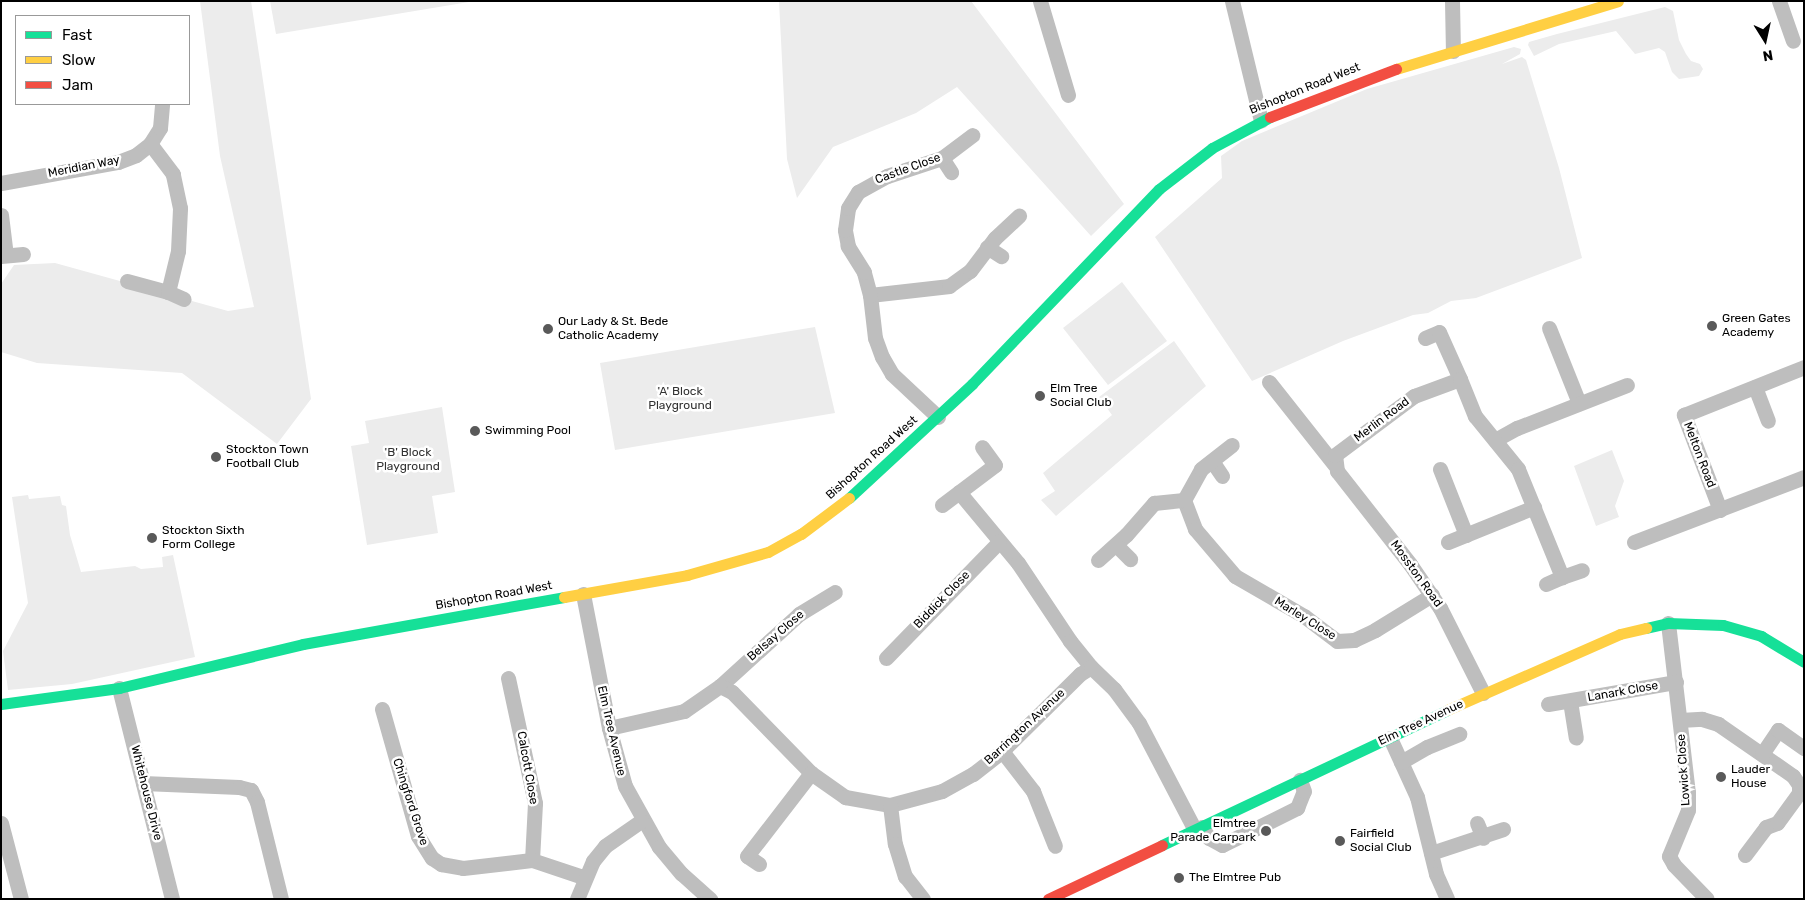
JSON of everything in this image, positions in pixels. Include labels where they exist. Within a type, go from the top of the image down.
[{"type":"street","points":[[1040,1],[1068,95]]},
{"type":"street","points":[[1232,1],[1261,121]]},
{"type":"street","points":[[1452,1],[1453,51]]},
{"type":"street","name":"Bishopton Road West","points":[[1,704],[119,688],[303,644],[687,576],[768,552],[801,534],[846,501],[938,417],[1159,189],[1212,148],[1261,121],[1364,79],[1618,1]]},
{"type":"street","points":[[1779,1],[1793,41]]},
{"type":"street","points":[[162,105],[160,128],[150,144],[173,174],[180,208],[178,251],[168,292]]},
{"type":"street","name":"Castle Close","points":[[938,417],[892,374],[882,357],[875,338],[870,295],[864,272],[848,246],[844,230],[848,208],[858,192],[872,182],[942,158],[972,135]]},
{"type":"street","name":"Meridian Way","points":[[1,183],[118,162],[136,155],[150,144]]},
{"type":"street","points":[[942,158],[951,172]]},
{"type":"street","points":[[1,216],[4,255],[23,254]]},
{"type":"street","points":[[870,295],[948,286],[970,271],[987,246],[1019,216]]},
{"type":"street","points":[[987,246],[1001,256]]},
{"type":"street","points":[[127,282],[168,292],[184,299]]},
{"type":"street","points":[[1549,328],[1579,403]]},
{"type":"street","points":[[1425,338],[1439,332],[1475,416],[1518,470],[1562,577]]},
{"type":"street","name":"Melton Road","points":[[1720,510],[1684,416],[1804,367]]},
{"type":"street","name":"Merlin Road","points":[[1335,460],[1414,396],[1460,379]]},
{"type":"street","name":"Mosston Road","points":[[1269,382],[1335,460],[1432,595],[1454,632],[1483,693]]},
{"type":"street","points":[[1495,440],[1517,428],[1628,385]]},
{"type":"street","points":[[1755,387],[1768,421]]},
{"type":"street","points":[[1098,560],[1116,545],[1154,503],[1184,500],[1192,481],[1232,445]]},
{"type":"street","points":[[942,505],[994,465],[982,447]]},
{"type":"street","points":[[1212,461],[1222,476]]},
{"type":"street","points":[[1440,469],[1466,534]]},
{"type":"street","points":[[1634,542],[1804,477]]},
{"type":"street","points":[[959,492],[999,542],[1018,562],[1070,641],[1091,667],[1114,689],[1139,723],[1198,828],[1209,838],[1222,845],[1297,808],[1304,791],[1300,780]]},
{"type":"street","name":"Marley Close","points":[[1184,500],[1195,530],[1235,576],[1304,616],[1337,641],[1354,640],[1375,630],[1432,595]]},
{"type":"street","points":[[1448,542],[1534,507]]},
{"type":"street","name":"Biddick Close","points":[[886,658],[999,542]]},
{"type":"street","points":[[1116,545],[1130,560]]},
{"type":"street","points":[[1546,584],[1582,570]]},
{"type":"street","name":"Belsay Close","points":[[720,686],[799,614],[835,592]]},
{"type":"street","name":"Elm Tree Avenue","points":[[583,594],[609,728],[624,786],[641,821],[682,874],[710,899]]},
{"type":"street","name":"Elm Tree Avenue","points":[[1048,899],[1483,693],[1620,634],[1668,623],[1694,622],[1744,630],[1802,655]]},
{"type":"street","name":"Lowick Close","points":[[1668,623],[1676,682],[1688,810],[1669,856],[1674,865],[1707,899]]},
{"type":"street","name":"Barrington Avenue","points":[[720,686],[732,692],[811,773],[845,797],[890,805],[942,791],[973,774],[1002,751],[1080,674],[1091,667]]},
{"type":"street","name":"Calcott Close","points":[[508,678],[535,804],[532,860]]},
{"type":"street","name":"Lanark Close","points":[[1548,704],[1676,682]]},
{"type":"street","points":[[609,728],[684,711],[720,686]]},
{"type":"street","name":"Whitehouse Drive","points":[[119,688],[172,899]]},
{"type":"street","name":"Lanark Close","points":[[1570,701],[1576,738]]},
{"type":"street","name":"Chingford Grove","points":[[382,708],[418,836],[432,858],[441,864],[464,868],[532,860],[584,877]]},
{"type":"street","points":[[1680,720],[1711,720],[1793,776],[1801,786],[1799,793],[1777,823],[1766,827],[1745,855]]},
{"type":"street","points":[[1762,754],[1778,730],[1804,748]]},
{"type":"street","points":[[1401,762],[1427,747],[1460,734]]},
{"type":"street","points":[[1390,738],[1417,797],[1439,885],[1447,899]]},
{"type":"street","points":[[1002,751],[1033,791],[1055,846]]},
{"type":"street","points":[[759,864],[747,856],[811,773]]},
{"type":"street","points":[[143,783],[239,787],[250,790],[256,802],[281,899]]},
{"type":"street","points":[[890,805],[895,844],[905,876],[923,899]]},
{"type":"street","points":[[577,899],[584,877],[605,846],[641,821]]},
{"type":"street","points":[[1,823],[21,899]]},
{"type":"street","points":[[1477,823],[1483,838]]},
{"type":"street","points":[[1431,853],[1483,838],[1503,829]]},
{"type":"green space","points":[[200,1],[251,1],[311,399],[277,444],[182,373],[37,363],[1,352],[1,284],[14,265],[55,263],[228,311],[254,307],[220,156]]},
{"type":"green space","points":[[270,1],[475,1],[276,34]]},
{"type":"green space","points":[[779,1],[971,1],[1124,204],[1091,236],[957,87],[916,113],[833,147],[797,198],[787,159]]},
{"type":"green space","points":[[1665,7],[1673,11],[1679,40],[1686,54],[1691,61],[1700,64],[1703,69],[1699,76],[1679,79],[1672,72],[1665,52],[1659,48],[1635,54],[1616,31],[1559,44],[1534,56],[1528,45],[1529,42],[1557,34]]},
{"type":"green space","points":[[1514,47],[1521,49],[1520,54],[1502,64],[1522,57],[1526,60],[1559,168],[1582,258],[1476,298],[1451,301],[1428,313],[1413,315],[1343,341],[1252,381],[1155,237],[1222,178],[1221,156],[1242,141],[1367,89]]},
{"type":"green space","points":[[1122,282],[1167,341],[1108,385],[1063,328]]},
{"type":"green space","name":"'A' Block Playground","points":[[815,327],[835,413],[615,450],[600,363]]},
{"type":"green space","points":[[1174,341],[1206,386],[1056,516],[1041,500],[1055,491],[1043,473],[1112,415],[1099,397]]},
{"type":"green space","name":"'B' Block Playground","points":[[442,407],[455,492],[432,496],[438,533],[367,545],[351,446],[369,443],[365,421]]},
{"type":"green space","points":[[1612,450],[1624,481],[1615,506],[1619,517],[1596,526],[1574,466]]},
{"type":"green space","points":[[28,495],[29,499],[60,496],[62,505],[66,506],[70,535],[81,572],[135,566],[141,569],[163,567],[162,557],[173,555],[195,657],[72,684],[8,690],[3,651],[28,603],[12,497]]},
{"type":"traffic: fast","points":[[849,498],[972,384],[1159,189],[1212,148],[1270,117]]},
{"type":"traffic: fast","points":[[1,704],[119,688],[303,644],[564,597]]},
{"type":"traffic: fast","points":[[1646,628],[1668,623],[1723,625],[1761,636],[1804,662]]},
{"type":"traffic: fast","points":[[1162,845],[1447,710]]},
{"type":"traffic: slow","points":[[1396,69],[1618,1]]},
{"type":"traffic: slow","points":[[564,597],[687,575],[768,552],[801,534],[849,498]]},
{"type":"traffic: slow","points":[[1447,710],[1620,634],[1646,628]]},
{"type":"traffic: jam","points":[[1270,117],[1396,69]]},
{"type":"traffic: jam","points":[[1048,899],[1162,845]]},
{"type":"place","name":"Green Gates Academy","points":[[1712,326]]},
{"type":"place","name":"Our Lady & St. Bede Catholic Academy","points":[[548,329]]},
{"type":"place","name":"Elm Tree Social Club","points":[[1040,396]]},
{"type":"place","name":"Swimming Pool","points":[[475,431]]},
{"type":"place","name":"Stockton Town Football Club","points":[[216,457]]},
{"type":"place","name":"Stockton Sixth Form College","points":[[152,538]]},
{"type":"place","name":"Lauder House","points":[[1721,777]]},
{"type":"place","name":"Elmtree Parade Carpark","points":[[1266,831]]},
{"type":"place","name":"Fairfield Social Club","points":[[1340,841]]},
{"type":"place","name":"The Elmtree Pub","points":[[1179,878]]}]
